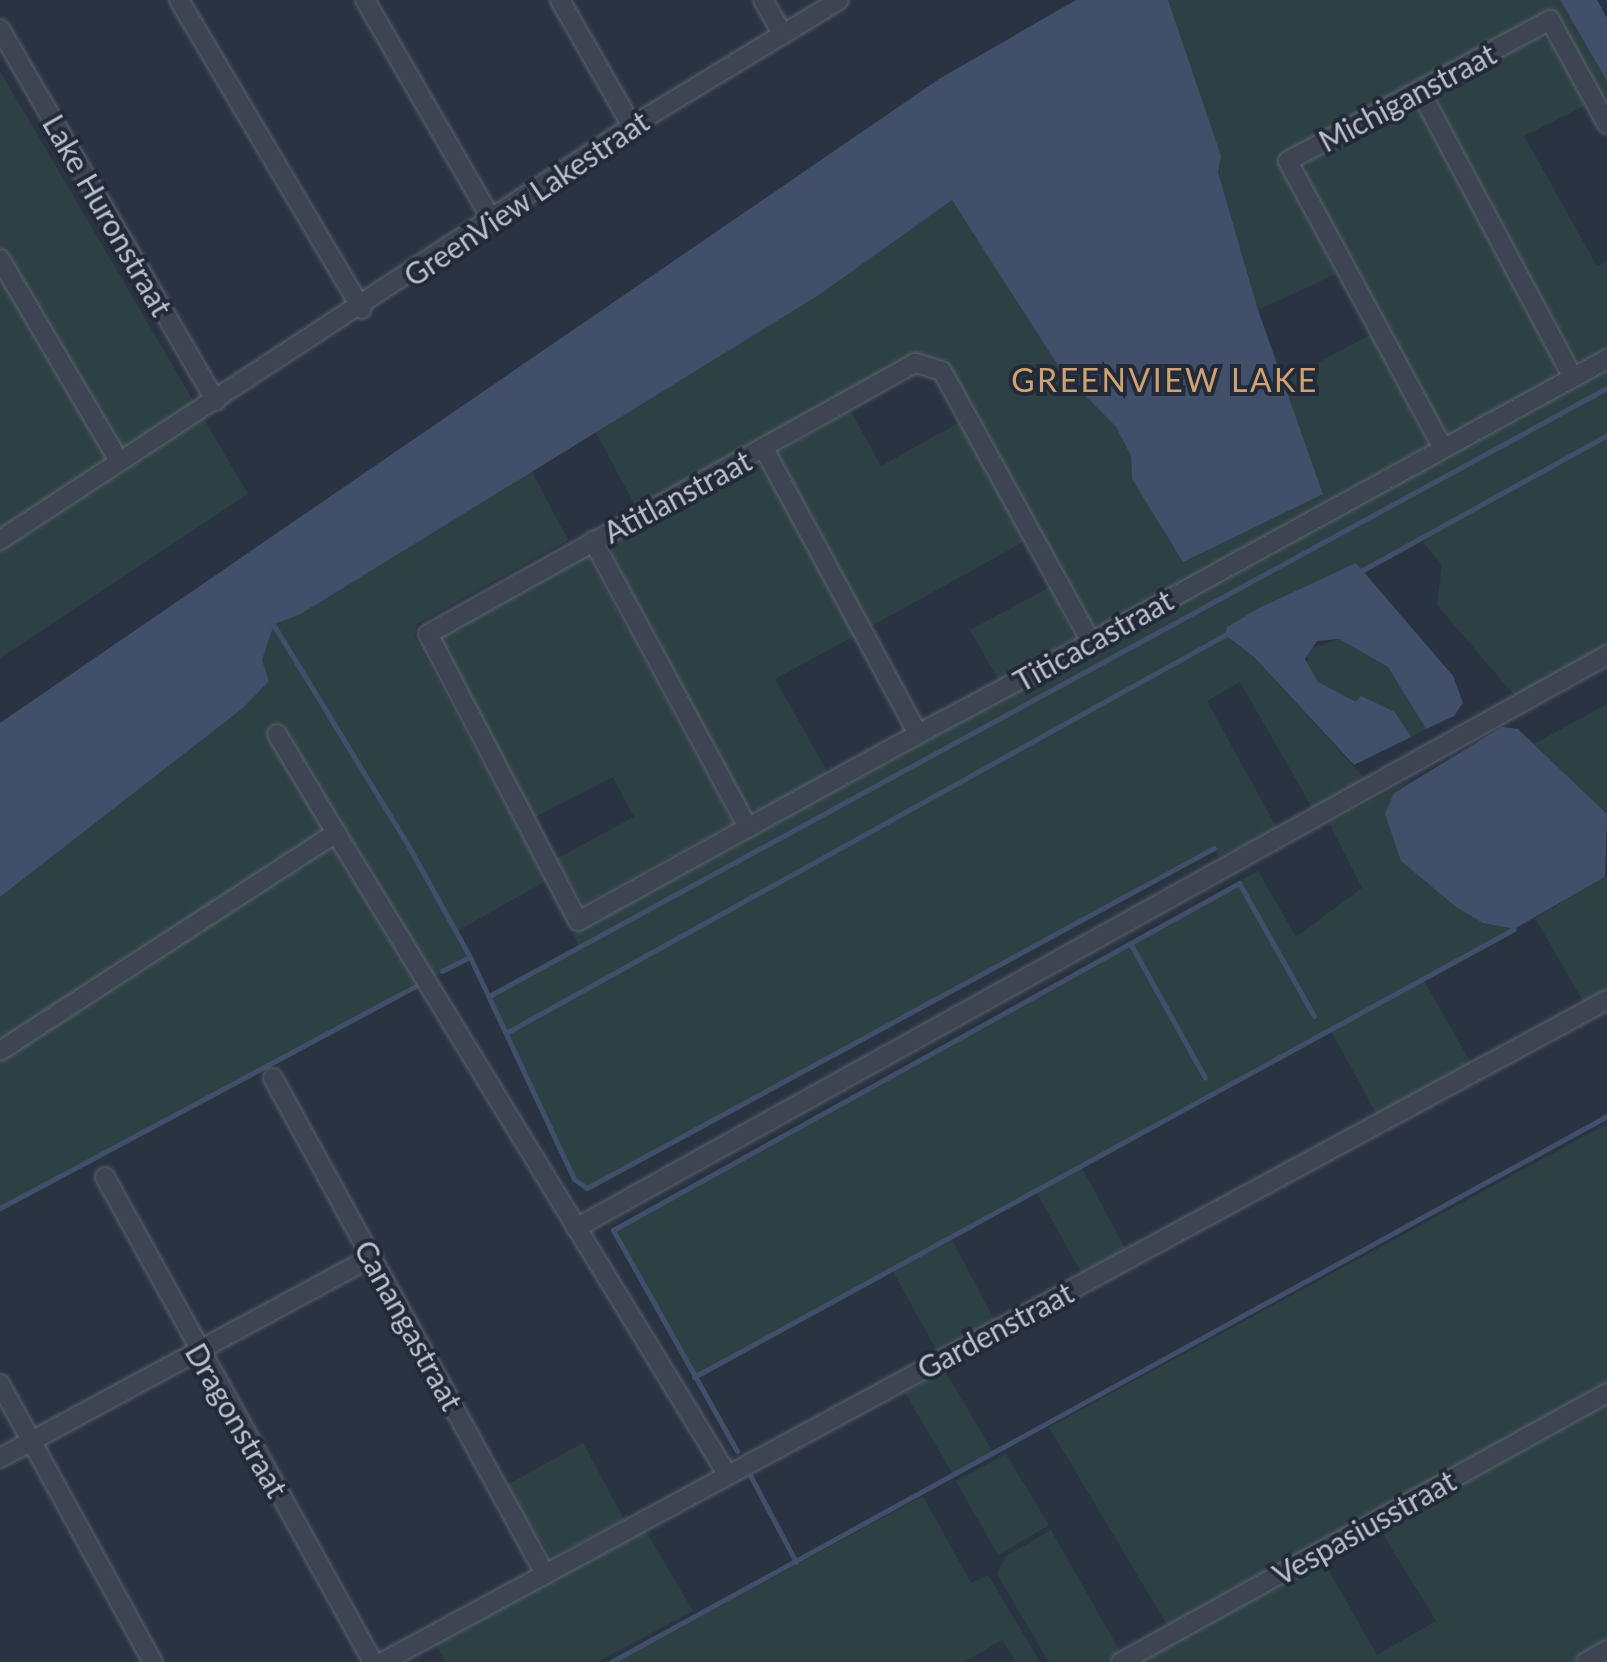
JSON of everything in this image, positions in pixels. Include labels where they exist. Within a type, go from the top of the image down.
[{"type":"street","points":[[180,0],[362,308]]},
{"type":"street","points":[[365,0],[491,218]]},
{"type":"street","points":[[560,0],[632,126]]},
{"type":"street","points":[[763,0],[783,34]]},
{"type":"street","name":"GreenView Lakestraat","points":[[0,540],[362,308],[632,126],[839,0]]},
{"type":"street","name":"Michiganstraat","points":[[1443,448],[1288,161],[1550,20],[1607,124]]},
{"type":"street","name":"Lake Huronstraat","points":[[0,28],[216,401]]},
{"type":"street","points":[[1420,90],[1574,377]]},
{"type":"street","points":[[0,258],[119,461]]},
{"type":"street","name":"Titicacastraat","points":[[578,921],[1607,359]]},
{"type":"street","name":"Atitlanstraat","points":[[578,921],[428,634],[915,363],[930,364],[942,371],[1091,642]]},
{"type":"street","points":[[764,450],[918,734]]},
{"type":"street","points":[[593,541],[748,828]]},
{"type":"street","points":[[576,1228],[1607,654]]},
{"type":"street","points":[[278,734],[537,1170],[727,1474]]},
{"type":"street","points":[[0,1052],[336,834]]},
{"type":"street","name":"Gardenstraat","points":[[383,1662],[1607,1000]]},
{"type":"street","name":"Canangastraat","points":[[273,1078],[544,1572]]},
{"type":"street","name":"Dragonstraat","points":[[105,1177],[199,1354],[372,1662]]},
{"type":"street","points":[[0,1458],[199,1354],[372,1257]]},
{"type":"street","points":[[0,1384],[154,1662]]},
{"type":"street","name":"Vespasiusstraat","points":[[1121,1662],[1607,1393]]},
{"type":"street","points":[[1586,1662],[1607,1650]]},
{"type":"green space","points":[[1168,0],[1560,0],[1607,81],[1607,106],[1553,10],[1278,158],[1336,274],[1258,310],[1218,172],[1220,156]]},
{"type":"green space","points":[[1537,37],[1551,41],[1583,97],[1584,106],[1524,136],[1597,266],[1607,261],[1607,349],[1583,361],[1572,356],[1434,96]]},
{"type":"green space","points":[[0,71],[248,494],[0,658]]},
{"type":"green space","points":[[1408,107],[1423,113],[1557,360],[1554,379],[1456,433],[1447,434],[1439,424],[1304,178],[1309,161]]},
{"type":"green space","points":[[952,199],[1062,372],[1116,427],[1131,456],[1132,479],[1323,494],[1283,381],[1372,334],[1429,445],[1102,626],[1088,623],[945,361],[920,354],[636,507],[595,431],[819,295]]},
{"type":"green space","points":[[1607,369],[1607,650],[1515,696],[1437,605],[1442,565],[1421,539],[1361,571],[1356,564],[1225,636],[1254,657],[1368,782],[1314,811],[1240,682],[1207,701],[1278,830],[1218,856],[1214,848],[587,1188],[574,1179],[489,996],[580,947],[573,934]]},
{"type":"green space","points":[[850,410],[881,466],[960,422],[1025,541],[870,627],[778,453]]},
{"type":"green space","points":[[753,462],[767,469],[856,635],[775,679],[829,775],[760,812],[744,804],[607,544]]},
{"type":"green space","points":[[531,470],[568,540],[417,624],[414,636],[546,881],[457,931],[470,957],[0,1208],[0,897],[243,708],[268,681],[262,660],[273,624],[299,615]]},
{"type":"green space","points":[[587,555],[733,823],[584,904],[556,859],[634,817],[613,777],[533,818],[438,642],[439,635]]},
{"type":"green space","points":[[1050,587],[1074,638],[999,681],[970,630]]},
{"type":"green space","points":[[1339,639],[1388,667],[1426,729],[1411,737],[1395,712],[1356,703],[1318,682],[1307,668],[1308,650]]},
{"type":"green space","points":[[1607,704],[1607,814],[1534,744]]},
{"type":"green space","points":[[1411,780],[1394,793],[1401,861],[1456,907],[1483,923],[1514,929],[1423,979],[1471,1063],[1377,1115],[1330,1029],[1081,1166],[1127,1252],[1083,1276],[1036,1191],[951,1238],[996,1323],[938,1353],[892,1270],[694,1377],[613,1230],[1258,871],[1296,937],[1362,888],[1329,823]]},
{"type":"green space","points":[[1607,876],[1607,990],[1584,1003],[1535,918]]},
{"type":"green space","points":[[1607,1124],[1607,1385],[1169,1628],[1049,1427]]},
{"type":"green space","points":[[945,1371],[993,1452],[953,1474],[905,1393]]},
{"type":"green space","points":[[1607,1399],[1607,1643],[1573,1662],[1133,1662],[1321,1557],[1377,1655],[1436,1621],[1378,1526]]},
{"type":"green space","points":[[583,1443],[624,1519],[552,1558],[505,1486]]},
{"type":"green space","points":[[1006,1454],[1049,1525],[998,1555],[956,1481]]},
{"type":"green space","points":[[923,1496],[971,1583],[988,1575],[1040,1662],[1016,1662],[1002,1640],[964,1662],[617,1662]]},
{"type":"green space","points":[[644,1528],[693,1611],[597,1662],[445,1662],[435,1643]]},
{"type":"green space","points":[[1051,1530],[1121,1653],[1106,1662],[1049,1662],[997,1574],[1005,1557]]},
{"type":"water","points":[[1076,0],[1168,0],[1221,156],[1218,172],[1258,310],[1323,494],[1183,562],[1132,479],[1131,456],[1116,427],[1062,372],[952,200],[819,295],[299,615],[274,624],[262,660],[269,681],[243,708],[0,897],[0,723],[939,79]]},
{"type":"water","points":[[1560,0],[1597,0],[1607,18],[1607,81]]},
{"type":"water","points":[[1356,563],[1453,676],[1463,703],[1454,716],[1426,729],[1388,667],[1339,639],[1317,641],[1305,659],[1318,682],[1356,702],[1361,696],[1395,712],[1411,737],[1354,765],[1254,657],[1225,635],[1227,627],[1259,608]]},
{"type":"water","points":[[1502,727],[1518,729],[1607,814],[1605,877],[1514,929],[1483,923],[1456,907],[1401,861],[1385,814],[1394,793]]},
{"type":"waterway","points":[[489,996],[1607,388]]},
{"type":"waterway","points":[[1361,571],[1607,435]]},
{"type":"waterway","points":[[273,624],[409,847],[470,957],[574,1179],[587,1188],[1214,848]]},
{"type":"waterway","points":[[506,1033],[1225,635]]},
{"type":"waterway","points":[[737,1451],[613,1230],[1239,883],[1314,1016]]},
{"type":"waterway","points":[[694,1377],[1514,929]]},
{"type":"waterway","points":[[1130,943],[1205,1078]]},
{"type":"waterway","points":[[442,971],[470,957]]},
{"type":"waterway","points":[[0,1208],[415,986]]},
{"type":"waterway","points":[[611,1662],[1607,1116]]},
{"type":"waterway","points":[[751,1477],[796,1562]]},
{"type":"district","name":"GREENVIEW LAKE","points":[[1165,380]]}]
